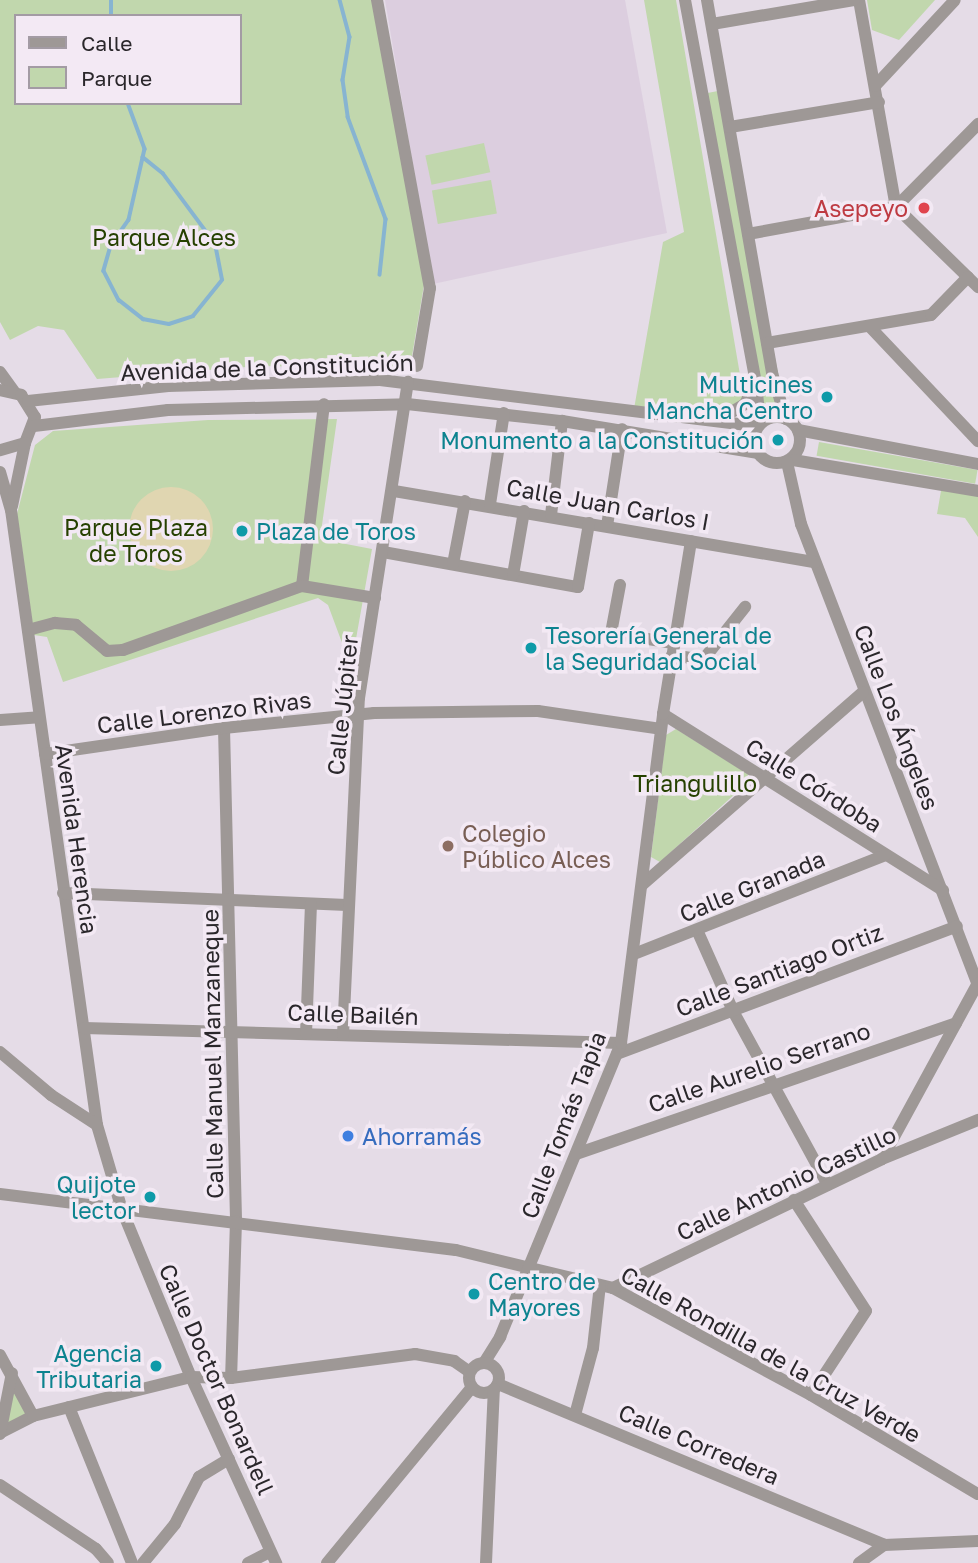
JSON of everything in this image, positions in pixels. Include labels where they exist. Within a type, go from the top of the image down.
[{"type":"street","points":[[377,0],[430,288],[417,366]]},
{"type":"street","points":[[685,0],[756,383],[759,425],[754,443],[758,453],[790,461],[978,491]]},
{"type":"street","points":[[707,0],[767,344],[786,419],[798,430],[978,464]]},
{"type":"street","points":[[712,24],[857,0],[896,206],[978,286]]},
{"type":"street","points":[[875,86],[955,0]]},
{"type":"street","points":[[702,93],[723,90]]},
{"type":"street","points":[[730,127],[878,102]]},
{"type":"street","points":[[748,234],[896,206],[978,124]]},
{"type":"street","points":[[767,344],[871,328],[931,315],[968,277]]},
{"type":"street","points":[[871,328],[978,441]]},
{"type":"street","points":[[0,372],[14,391],[28,401],[34,426],[24,443],[11,510]]},
{"type":"street","name":"Avenida de la Constitución","points":[[28,401],[168,386],[408,382],[759,425]]},
{"type":"street","name":"Calle Júpiter","points":[[343,1035],[358,715],[394,491],[408,382]]},
{"type":"street","points":[[720,419],[745,404],[756,383]]},
{"type":"street","points":[[0,390],[14,391]]},
{"type":"street","points":[[302,586],[324,404]]},
{"type":"street","name":"Avenida de la Constitución","points":[[34,426],[168,410],[407,404],[504,413],[622,429],[758,453]]},
{"type":"street","points":[[490,505],[504,413]]},
{"type":"street","points":[[759,425],[770,418],[786,419]]},
{"type":"street","points":[[551,515],[562,421]]},
{"type":"street","points":[[607,526],[622,429]]},
{"type":"street","points":[[790,461],[799,447],[798,430]]},
{"type":"street","points":[[0,450],[24,443]]},
{"type":"street","name":"Calle Los Ángeles","points":[[790,461],[815,562],[978,984]]},
{"type":"street","name":"Avenida Herencia","points":[[0,472],[11,510],[97,1125],[122,1210]]},
{"type":"street","name":"Calle Juan Carlos I","points":[[394,491],[551,515],[815,562]]},
{"type":"street","points":[[453,564],[465,501]]},
{"type":"street","points":[[513,575],[524,511]]},
{"type":"street","points":[[383,552],[578,587],[589,523]]},
{"type":"street","name":"Calle Tomás Tapia","points":[[484,1363],[500,1337],[619,1049],[634,954],[663,714],[691,541]]},
{"type":"street","points":[[620,585],[611,633],[673,649],[703,660],[745,607]]},
{"type":"street","points":[[28,630],[55,623],[76,625],[107,651],[123,650],[302,586],[375,597]]},
{"type":"street","points":[[642,885],[863,692]]},
{"type":"street","name":"Calle Lorenzo Rivas","points":[[45,754],[224,728],[358,715],[538,711],[661,729]]},
{"type":"street","name":"Calle Córdoba","points":[[663,714],[943,891]]},
{"type":"street","points":[[0,720],[39,717]]},
{"type":"street","name":"Calle Manuel Manzaneque","points":[[224,728],[236,1221],[231,1378]]},
{"type":"street","name":"Calle Granada","points":[[634,954],[885,855]]},
{"type":"street","points":[[63,893],[347,905]]},
{"type":"street","points":[[306,1034],[311,904]]},
{"type":"street","name":"Calle Santiago Ortiz","points":[[619,1049],[733,1011],[957,926]]},
{"type":"street","points":[[697,930],[733,1011],[828,1185]]},
{"type":"street","points":[[882,1159],[978,984]]},
{"type":"street","name":"Calle Aurelio Serrano","points":[[576,1154],[956,1023]]},
{"type":"street","name":"Calle Bailén","points":[[84,1028],[232,1030],[619,1049]]},
{"type":"street","points":[[0,1052],[51,1095],[97,1125]]},
{"type":"street","name":"Calle Antonio Castillo","points":[[607,1286],[882,1159],[978,1120]]},
{"type":"street","name":"Calle Rondilla de la Cruz Verde","points":[[0,1194],[456,1250],[530,1264],[607,1286],[811,1395],[978,1494]]},
{"type":"street","points":[[794,1200],[866,1311],[811,1395]]},
{"type":"street","name":"Calle Doctor Bonardell","points":[[122,1210],[191,1377],[273,1558]]},
{"type":"street","points":[[575,1415],[607,1286]]},
{"type":"street","points":[[0,1434],[33,1416],[191,1377],[231,1378],[415,1354],[454,1361],[470,1372],[472,1387],[327,1563]]},
{"type":"street","points":[[0,1355],[6,1373],[33,1416]]},
{"type":"street","points":[[470,1372],[484,1363],[496,1370],[485,1563]]},
{"type":"street","points":[[0,1434],[6,1373]]},
{"type":"street","points":[[472,1387],[480,1392],[496,1387]]},
{"type":"street","name":"Calle Corredera","points":[[496,1387],[575,1415],[884,1545]]},
{"type":"street","points":[[69,1407],[132,1563]]},
{"type":"street","points":[[143,1563],[175,1524],[199,1476],[229,1459]]},
{"type":"street","points":[[0,1485],[96,1549],[108,1563]]},
{"type":"street","points":[[859,1563],[884,1545],[978,1541]]},
{"type":"street","points":[[248,1563],[273,1558]]},
{"type":"shaded area","points":[[385,0],[625,0],[667,233],[433,284]]},
{"type":"green space","name":"Parque Alces","points":[[0,0],[372,0],[424,285],[410,368],[258,366],[97,379],[64,330],[38,326],[10,340],[0,322]]},
{"type":"green space","points":[[644,0],[676,0],[745,404],[720,419],[634,409],[663,242],[684,232]]},
{"type":"green space","points":[[867,0],[935,0],[899,40],[872,30]]},
{"type":"green space","points":[[723,90],[787,419],[766,423],[702,94]]},
{"type":"green space","points":[[484,143],[490,172],[432,185],[425,155]]},
{"type":"green space","points":[[491,180],[497,213],[438,224],[432,190]]},
{"type":"green space","name":"Parque Plaza de Toros","points":[[337,419],[320,539],[372,549],[351,667],[328,605],[318,598],[63,682],[47,637],[34,635],[17,514],[35,445],[53,431],[208,420]]},
{"type":"green space","points":[[819,442],[978,470],[975,484],[817,456]]},
{"type":"green space","points":[[942,485],[978,491],[978,537],[965,518],[937,514]]},
{"type":"green space","name":"Triangulillo","points":[[676,729],[748,774],[747,783],[660,862],[651,857],[666,735]]},
{"type":"green space","points":[[12,1373],[33,1416],[0,1433]]},
{"type":"sand","points":[[171,487],[187,490],[206,506],[213,529],[210,545],[194,564],[171,571],[155,568],[136,552],[129,529],[132,513],[148,494]]},
{"type":"waterway","points":[[111,0],[111,14]]},
{"type":"waterway","points":[[340,0],[350,37],[343,80],[348,117],[386,219],[380,275]]},
{"type":"waterway","points":[[129,105],[145,149],[129,220],[111,246],[104,271],[119,300],[143,319],[169,324],[193,316],[222,280],[215,244],[163,174],[143,158]]},
{"type":"place","name":"Asepeyo","points":[[924,208]]},
{"type":"place","name":"Multicines Mancha Centro","points":[[827,397]]},
{"type":"place","name":"Monumento a la Constitución","points":[[778,440]]},
{"type":"place","name":"Plaza de Toros","points":[[242,531]]},
{"type":"place","name":"Tesorería General de la Seguridad Social","points":[[531,648]]},
{"type":"place","name":"Colegio Público Alces","points":[[448,846]]},
{"type":"place","name":"Ahorramás","points":[[348,1136]]},
{"type":"place","name":"Quijote lector","points":[[150,1197]]},
{"type":"place","name":"Centro de Mayores","points":[[474,1294]]},
{"type":"place","name":"Agencia Tributaria","points":[[156,1366]]}]
